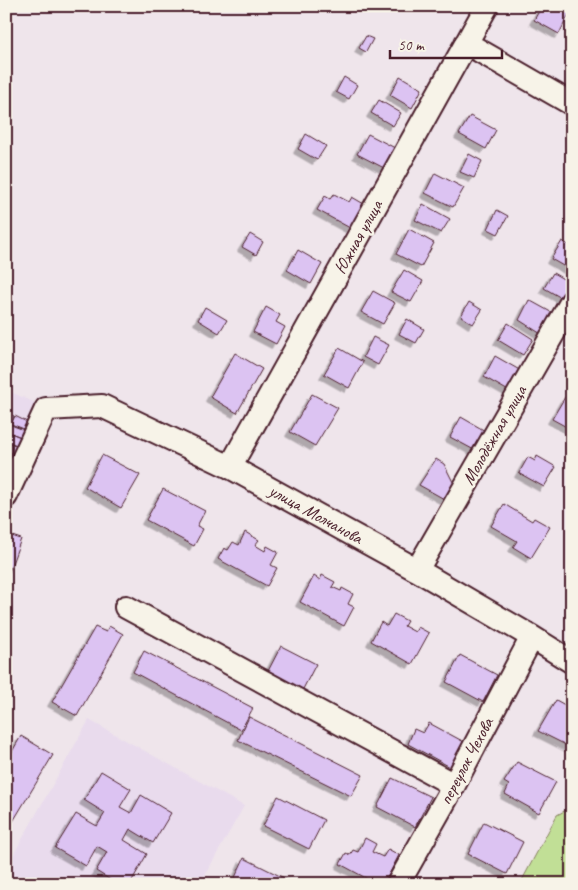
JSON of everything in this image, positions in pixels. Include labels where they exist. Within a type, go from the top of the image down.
[{"type":"street","name":"Южная улица","points":[[230,467],[487,6]]},
{"type":"street","points":[[466,43],[572,104]]},
{"type":"street","name":"Молодёжная улица","points":[[417,570],[572,301]]},
{"type":"street","name":"улица Молчанова","points":[[6,496],[46,409],[102,406],[230,467],[417,570],[532,636],[572,662]]},
{"type":"street","points":[[126,607],[454,785]]},
{"type":"street","name":"переулок Чехова","points":[[398,884],[454,785],[532,636]]},
{"type":"shaded area","points":[[6,390],[43,406],[6,495]]},
{"type":"shaded area","points":[[89,720],[244,806],[200,884],[6,884],[6,868]]},
{"type":"green space","points":[[572,807],[572,884],[520,884],[557,815]]},
{"type":"building","points":[[542,6],[568,6],[572,8],[559,34],[534,20]]},
{"type":"building","points":[[366,36],[373,39],[366,52],[359,48]]},
{"type":"building","points":[[400,76],[422,89],[412,108],[390,95]]},
{"type":"building","points":[[344,77],[357,85],[349,99],[336,92]]},
{"type":"building","points":[[379,100],[401,113],[393,126],[371,113]]},
{"type":"building","points":[[470,116],[496,130],[486,149],[459,134]]},
{"type":"building","points":[[306,134],[326,146],[317,160],[298,149]]},
{"type":"building","points":[[368,134],[395,148],[384,168],[357,154]]},
{"type":"building","points":[[469,154],[482,161],[474,178],[460,172]]},
{"type":"building","points":[[435,173],[464,188],[453,207],[425,193]]},
{"type":"building","points":[[334,194],[349,202],[352,197],[364,204],[350,228],[317,210],[325,196],[330,199]]},
{"type":"building","points":[[423,204],[450,219],[441,233],[415,220]]},
{"type":"building","points":[[497,210],[508,216],[498,234],[488,229]]},
{"type":"building","points":[[409,229],[434,243],[421,267],[396,254]]},
{"type":"building","points":[[250,234],[263,242],[256,255],[242,247]]},
{"type":"building","points":[[562,241],[572,247],[572,271],[551,259]]},
{"type":"building","points":[[298,250],[322,264],[311,284],[287,270]]},
{"type":"building","points":[[404,270],[423,281],[411,302],[391,292]]},
{"type":"building","points":[[553,273],[572,284],[572,289],[565,300],[544,288]]},
{"type":"building","points":[[373,291],[395,303],[383,324],[361,312]]},
{"type":"building","points":[[529,300],[558,316],[546,337],[519,320]]},
{"type":"building","points":[[469,302],[482,310],[473,324],[461,316]]},
{"type":"building","points":[[205,307],[227,320],[219,333],[198,320]]},
{"type":"building","points":[[266,307],[280,315],[276,322],[285,327],[276,344],[253,332]]},
{"type":"building","points":[[407,319],[424,329],[416,343],[399,334]]},
{"type":"building","points":[[508,323],[533,339],[523,355],[498,340]]},
{"type":"building","points":[[373,337],[389,345],[378,365],[363,357]]},
{"type":"building","points":[[339,348],[363,362],[349,388],[324,374]]},
{"type":"building","points":[[235,353],[262,369],[237,413],[210,397]]},
{"type":"building","points":[[495,356],[523,372],[512,393],[484,377]]},
{"type":"building","points":[[312,394],[338,408],[315,446],[290,432]]},
{"type":"building","points":[[565,397],[572,400],[572,430],[552,419]]},
{"type":"building","points":[[6,413],[14,416],[11,424],[6,422]]},
{"type":"building","points":[[15,416],[27,422],[24,429],[11,424]]},
{"type":"building","points":[[461,417],[487,432],[476,451],[450,437]]},
{"type":"building","points":[[11,425],[24,430],[21,437],[8,432]]},
{"type":"building","points":[[8,432],[21,437],[17,445],[6,441]]},
{"type":"building","points":[[6,441],[17,446],[14,454],[6,450]]},
{"type":"building","points":[[6,451],[14,454],[10,462],[6,460]]},
{"type":"building","points":[[102,455],[140,475],[121,508],[85,487]]},
{"type":"building","points":[[537,456],[556,467],[544,487],[519,473],[528,457],[535,461]]},
{"type":"building","points":[[436,459],[444,464],[454,484],[446,500],[419,485]]},
{"type":"building","points":[[163,489],[205,511],[197,526],[203,529],[194,546],[146,520]]},
{"type":"building","points":[[504,504],[532,521],[534,518],[550,527],[531,558],[513,547],[517,541],[491,526]]},
{"type":"building","points":[[245,532],[259,540],[255,545],[265,551],[267,546],[278,552],[271,565],[277,568],[267,586],[218,559],[224,548],[228,550],[233,542],[239,545]]},
{"type":"building","points":[[6,534],[21,539],[6,580]]},
{"type":"building","points":[[322,575],[335,582],[332,587],[341,591],[342,588],[353,594],[348,604],[354,607],[344,626],[300,602],[314,576],[320,580]]},
{"type":"building","points":[[394,614],[407,621],[404,626],[415,632],[418,627],[429,633],[412,664],[371,641],[381,622],[387,626]]},
{"type":"building","points":[[109,626],[123,634],[77,716],[52,702],[95,627],[106,632]]},
{"type":"building","points":[[281,646],[316,664],[302,691],[267,673]]},
{"type":"building","points":[[144,651],[253,708],[241,730],[133,672]]},
{"type":"building","points":[[460,655],[497,675],[483,702],[446,682]]},
{"type":"building","points":[[556,700],[572,709],[572,748],[538,731]]},
{"type":"building","points":[[249,717],[363,775],[351,796],[238,740]]},
{"type":"building","points":[[429,723],[466,743],[452,768],[408,744],[414,729],[423,733]]},
{"type":"building","points":[[21,736],[53,755],[6,833],[6,762]]},
{"type":"building","points":[[517,762],[556,782],[539,813],[505,794],[509,785],[504,782]]},
{"type":"building","points":[[101,771],[131,789],[120,807],[131,813],[141,795],[171,813],[153,843],[130,829],[124,840],[147,854],[130,884],[117,884],[96,871],[107,852],[97,846],[86,866],[55,848],[76,814],[97,826],[105,813],[84,800]]},
{"type":"building","points":[[392,778],[431,797],[415,827],[377,807]]},
{"type":"building","points":[[278,796],[324,820],[309,849],[263,826]]},
{"type":"building","points":[[484,822],[523,842],[507,874],[468,854]]},
{"type":"building","points":[[365,838],[376,844],[372,852],[383,857],[388,849],[399,855],[384,884],[377,884],[340,864],[346,853],[350,855],[353,850],[358,852]]},
{"type":"building","points":[[244,858],[292,882],[291,884],[232,884]]}]
